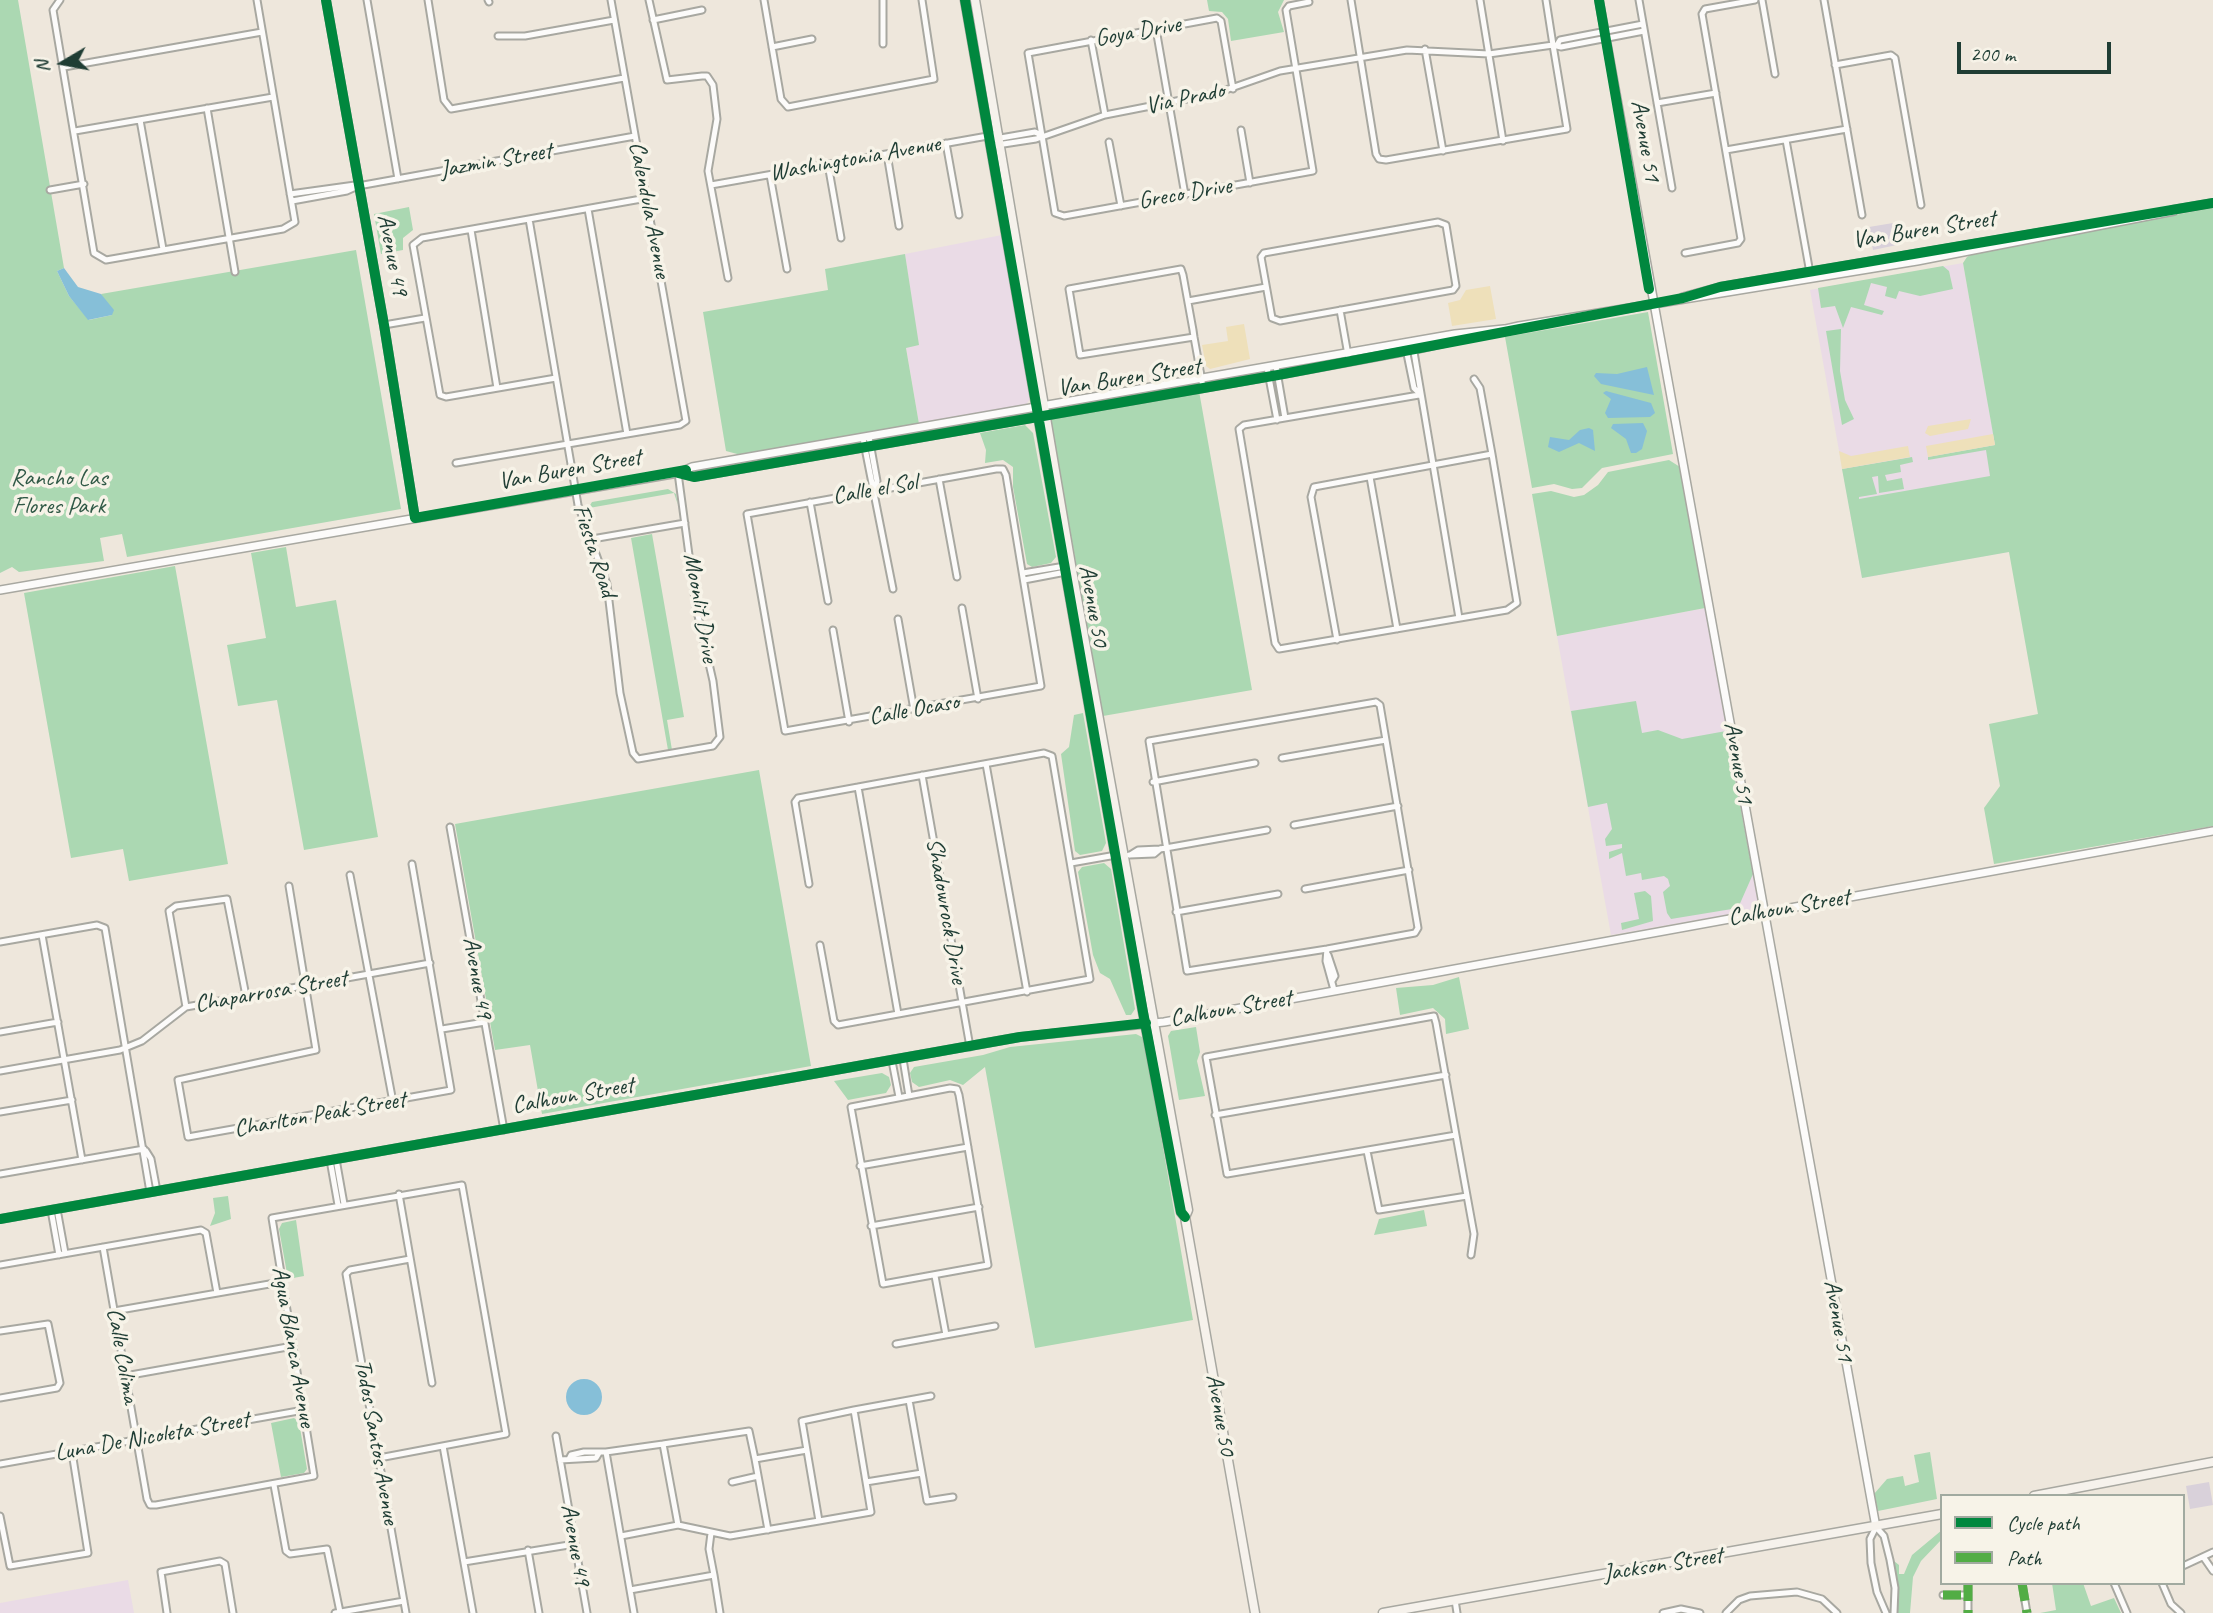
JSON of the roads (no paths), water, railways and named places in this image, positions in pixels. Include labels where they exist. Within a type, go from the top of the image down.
[{"type":"main road","name":"Avenue 50","points":[[965,0],[1019,307],[1041,410],[1123,855],[1150,1023],[1188,1210],[1185,1217],[1255,1613]]},
{"type":"main road","name":"Avenue 50","points":[[975,0],[1040,363],[1041,410]]},
{"type":"main road","points":[[1017,238],[1016,249],[1024,297],[1019,307],[1027,313],[1032,343],[1040,363]]},
{"type":"main road","points":[[2045,1494],[2213,1462]]},
{"type":"main road","name":"Jackson Street","points":[[1383,1613],[1940,1514]]},
{"type":"street","points":[[58,1],[53,10],[94,253],[106,260],[283,229],[293,224],[295,218],[257,0]]},
{"type":"street","name":"Avenue 49","points":[[326,0],[384,325],[415,519]]},
{"type":"street","points":[[367,0],[398,179]]},
{"type":"street","points":[[428,0],[445,104],[456,108],[624,78]]},
{"type":"street","name":"Calendula Avenue","points":[[611,0],[686,421],[680,425],[627,434]]},
{"type":"street","points":[[649,0],[667,80],[707,76],[713,85],[717,119],[709,158],[711,186],[728,278]]},
{"type":"street","points":[[764,0],[784,105],[792,107],[934,79],[935,70],[922,0]]},
{"type":"street","points":[[883,0],[883,44]]},
{"type":"street","points":[[1351,0],[1380,159],[1567,129],[1546,0]]},
{"type":"street","points":[[1480,0],[1503,141]]},
{"type":"street","name":"Avenue 51","points":[[1599,0],[1875,1527]]},
{"type":"street","points":[[1639,0],[1672,188]]},
{"type":"street","points":[[1685,253],[1741,242],[1703,11],[1755,0]]},
{"type":"street","points":[[1762,0],[1775,74]]},
{"type":"street","points":[[1824,0],[1862,215]]},
{"type":"street","points":[[1296,69],[1287,7],[1309,2]]},
{"type":"street","points":[[653,20],[702,10]]},
{"type":"street","name":"Goya Drive","points":[[1041,135],[1028,53],[1219,19],[1233,89]]},
{"type":"street","points":[[498,36],[525,36],[614,20]]},
{"type":"street","name":"Via Prado","points":[[989,141],[1036,139],[1041,135],[1064,131],[1105,116],[1233,89],[1268,75],[1361,57],[1425,49],[1489,54],[1555,45],[1562,47],[1605,34],[1644,28]]},
{"type":"street","points":[[1156,29],[1185,194]]},
{"type":"street","points":[[64,66],[262,32]]},
{"type":"street","points":[[772,47],[812,39]]},
{"type":"street","points":[[1091,40],[1105,116]]},
{"type":"street","points":[[1425,49],[1443,151]]},
{"type":"street","points":[[1835,65],[1887,55],[1895,58],[1922,205]]},
{"type":"street","name":"Greco Drive","points":[[1041,135],[1057,216],[1313,171],[1296,69]]},
{"type":"street","points":[[1657,103],[1716,93]]},
{"type":"street","points":[[75,131],[274,97]]},
{"type":"street","points":[[207,108],[235,272]]},
{"type":"street","points":[[141,120],[163,249]]},
{"type":"street","points":[[1726,150],[1847,129]]},
{"type":"street","points":[[1241,130],[1250,183]]},
{"type":"street","name":"Jazmin Street","points":[[291,198],[345,191],[358,186],[635,136]]},
{"type":"street","name":"Washingtonia Avenue","points":[[711,186],[946,143],[1000,139]]},
{"type":"street","points":[[1786,140],[1811,275]]},
{"type":"street","points":[[1109,142],[1121,206]]},
{"type":"street","points":[[946,143],[959,215]]},
{"type":"street","points":[[887,154],[899,226]]},
{"type":"street","points":[[828,164],[841,238]]},
{"type":"street","points":[[770,175],[787,268]]},
{"type":"street","points":[[50,190],[84,184]]},
{"type":"street","points":[[556,379],[440,396],[425,318],[415,241],[647,198]]},
{"type":"street","name":"Van Buren Street","points":[[1811,275],[1917,261],[2213,203]]},
{"type":"street","points":[[456,463],[627,434],[588,209]]},
{"type":"street","name":"Van Buren Street","points":[[1041,410],[1203,387],[1348,353],[1408,342],[1504,329],[2174,211]]},
{"type":"street","name":"Fiesta Road","points":[[529,219],[575,491],[609,593],[620,693],[635,758]]},
{"type":"street","points":[[1444,222],[1456,289],[1273,321],[1266,287],[1262,254],[1444,222]]},
{"type":"street","points":[[471,230],[497,388]]},
{"type":"street","points":[[1917,261],[1925,263],[1957,257]]},
{"type":"street","points":[[1194,337],[1080,355],[1069,289],[1181,269],[1188,301],[1203,387]]},
{"type":"street","points":[[1188,301],[1266,287]]},
{"type":"street","points":[[1340,310],[1350,362]]},
{"type":"street","points":[[384,325],[425,318]]},
{"type":"street","name":"Van Buren Street","points":[[0,590],[678,473],[692,467],[867,442],[1202,378],[1350,362],[1497,333],[1504,329]]},
{"type":"street","points":[[1408,342],[1414,388],[1419,394],[1459,618]]},
{"type":"street","points":[[1272,371],[1285,418]]},
{"type":"street","points":[[1272,371],[1277,419]]},
{"type":"street","points":[[1419,394],[1277,419],[1239,429],[1275,643],[1279,649],[1514,606],[1518,598],[1480,388],[1474,379]]},
{"type":"street","points":[[867,442],[870,482],[875,490],[893,589]]},
{"type":"street","points":[[1337,640],[1312,489],[1492,454]]},
{"type":"street","name":"Calle el Sol","points":[[785,731],[747,514],[1003,469],[1023,576]]},
{"type":"street","name":"Moonlit Drive","points":[[635,758],[681,754],[718,743],[716,699],[700,628],[678,473]]},
{"type":"street","points":[[1370,477],[1397,629]]},
{"type":"street","points":[[939,479],[957,577]]},
{"type":"street","points":[[810,502],[828,601]]},
{"type":"street","points":[[592,539],[685,523]]},
{"type":"street","points":[[1023,576],[1068,568]]},
{"type":"street","name":"Calle Ocaso","points":[[785,731],[849,722],[1041,686],[1023,576]]},
{"type":"street","points":[[962,608],[978,699]]},
{"type":"street","points":[[898,619],[914,710]]},
{"type":"street","points":[[833,630],[849,722]]},
{"type":"street","points":[[1371,702],[1380,705],[1386,740],[1418,928],[1415,933],[1327,952],[1188,971],[1163,849],[1149,741],[1371,702]]},
{"type":"street","points":[[1282,758],[1386,740]]},
{"type":"street","points":[[809,884],[796,799],[1050,754],[1090,979],[836,1024],[820,945]]},
{"type":"street","points":[[1153,782],[1255,763]]},
{"type":"street","points":[[986,764],[1027,992]]},
{"type":"street","name":"Shadowrock Drive","points":[[922,775],[970,1047]]},
{"type":"street","points":[[858,787],[898,1014]]},
{"type":"street","points":[[1294,825],[1398,806]]},
{"type":"street","name":"Avenue 49","points":[[450,827],[504,1130]]},
{"type":"street","points":[[1071,863],[1123,855],[1154,854],[1163,849],[1267,830]]},
{"type":"street","name":"Calhoun Street","points":[[0,1219],[1054,1032],[1150,1023],[2213,831]]},
{"type":"street","points":[[412,864],[442,1029],[485,1022]]},
{"type":"street","points":[[1306,889],[1409,870]]},
{"type":"street","points":[[350,876],[393,1102]]},
{"type":"street","points":[[289,886],[306,985]]},
{"type":"street","points":[[1177,912],[1278,894]]},
{"type":"street","points":[[186,1007],[170,909],[227,899],[246,996]]},
{"type":"street","points":[[0,942],[103,925],[153,1192]]},
{"type":"street","points":[[42,935],[82,1160]]},
{"type":"street","points":[[1327,952],[1326,961],[1334,990]]},
{"type":"street","name":"Chaparrosa Street","points":[[0,1071],[127,1048],[149,1036],[166,1019],[186,1007],[430,963]]},
{"type":"street","name":"Charlton Peak Street","points":[[306,985],[316,1050],[178,1080],[188,1137],[451,1090],[442,1029]]},
{"type":"street","points":[[1456,1135],[1227,1174],[1206,1056],[1434,1016],[1446,1075],[1474,1234],[1471,1255]]},
{"type":"street","points":[[0,1032],[58,1022]]},
{"type":"street","points":[[903,1059],[909,1096]]},
{"type":"street","points":[[892,1061],[899,1097]]},
{"type":"street","points":[[1215,1115],[1446,1075]]},
{"type":"street","points":[[957,1089],[988,1265],[883,1284],[851,1107],[909,1096],[957,1089]]},
{"type":"street","points":[[0,1112],[72,1100]]},
{"type":"street","points":[[860,1166],[968,1147]]},
{"type":"street","points":[[0,1174],[144,1149]]},
{"type":"street","points":[[1367,1150],[1379,1210],[1467,1196]]},
{"type":"street","points":[[333,1160],[341,1204],[462,1185],[506,1434],[379,1458]]},
{"type":"street","points":[[399,1194],[432,1383]]},
{"type":"street","name":"Agua Blanca Avenue","points":[[274,1485],[314,1476],[272,1218],[341,1204]]},
{"type":"street","points":[[871,1226],[979,1207]]},
{"type":"street","points":[[54,1209],[62,1254]]},
{"type":"street","points":[[0,1265],[204,1230],[217,1293]]},
{"type":"street","name":"Calle Colima","points":[[103,1247],[150,1505],[274,1485]]},
{"type":"street","name":"Todos Santos Avenue","points":[[406,1613],[347,1271],[410,1259]]},
{"type":"street","points":[[935,1276],[946,1335]]},
{"type":"street","points":[[114,1311],[281,1282]]},
{"type":"street","points":[[0,1331],[48,1324],[59,1386],[0,1398]]},
{"type":"street","points":[[896,1344],[995,1326]]},
{"type":"street","points":[[125,1376],[293,1346]]},
{"type":"street","points":[[819,1521],[802,1421],[931,1396]]},
{"type":"street","points":[[909,1400],[927,1501],[953,1497]]},
{"type":"street","name":"Luna De Nicoleta Street","points":[[0,1464],[304,1410]]},
{"type":"street","points":[[621,1536],[678,1525],[730,1536],[871,1512],[854,1410]]},
{"type":"street","points":[[560,1461],[569,1459],[571,1455],[594,1450],[599,1453],[749,1431],[768,1530]]},
{"type":"street","name":"Avenue 49","points":[[556,1436],[587,1613]]},
{"type":"street","points":[[663,1444],[678,1525]]},
{"type":"street","points":[[443,1446],[473,1613]]},
{"type":"street","points":[[755,1459],[807,1450]]},
{"type":"street","points":[[0,1516],[10,1566],[88,1553],[72,1452]]},
{"type":"street","points":[[584,1452],[585,1460]]},
{"type":"street","points":[[606,1452],[634,1613]]},
{"type":"street","points":[[569,1459],[573,1462],[596,1458],[599,1453]]},
{"type":"street","points":[[866,1482],[922,1473]]},
{"type":"street","points":[[732,1482],[758,1476]]},
{"type":"street","points":[[274,1485],[286,1551],[290,1554],[327,1549],[337,1613],[404,1601]]},
{"type":"street","points":[[1886,1613],[1877,1592],[1871,1563],[1870,1539],[1875,1527],[1884,1536],[1890,1560],[1894,1613]]},
{"type":"street","points":[[711,1533],[709,1549],[720,1613]]},
{"type":"street","points":[[464,1562],[575,1544]]},
{"type":"street","points":[[528,1550],[539,1613]]},
{"type":"street","points":[[2185,1565],[2213,1552]]},
{"type":"street","points":[[2204,1558],[2213,1571]]},
{"type":"street","points":[[167,1613],[161,1572],[223,1562],[233,1613]]},
{"type":"street","points":[[630,1590],[713,1575]]},
{"type":"street","points":[[1968,1585],[1968,1613]]},
{"type":"street","points":[[2022,1585],[2027,1613]]},
{"type":"street","points":[[2115,1585],[2127,1613]]},
{"type":"street","points":[[2163,1585],[2171,1604],[2182,1613]]},
{"type":"street","points":[[1726,1613],[1739,1601],[1750,1596],[1797,1592],[1822,1599],[1836,1613]]},
{"type":"street","points":[[1942,1595],[1966,1595]]},
{"type":"street","points":[[1455,1600],[1457,1613]]},
{"type":"street","points":[[1664,1613],[1681,1609],[1700,1613]]},
{"type":"water","points":[[64,268],[78,287],[101,294],[114,310],[112,315],[88,320],[69,296],[57,271]]},
{"type":"water","points":[[1647,367],[1654,395],[1601,384],[1594,376],[1596,373],[1617,374]]},
{"type":"water","points":[[1606,391],[1651,403],[1655,413],[1650,417],[1608,418],[1605,413],[1611,399],[1603,393]]},
{"type":"water","points":[[1643,423],[1647,431],[1642,449],[1636,453],[1631,453],[1626,439],[1611,428],[1613,424]]},
{"type":"water","points":[[1580,430],[1593,430],[1595,451],[1579,443],[1559,452],[1548,447],[1550,437],[1569,440]]},
{"type":"water","points":[[584,1379],[597,1384],[602,1397],[597,1410],[584,1415],[571,1410],[566,1397],[571,1384]]},
{"type":"park label","name":"Rancho Las Flores Park","points":[[59,493]]}]
